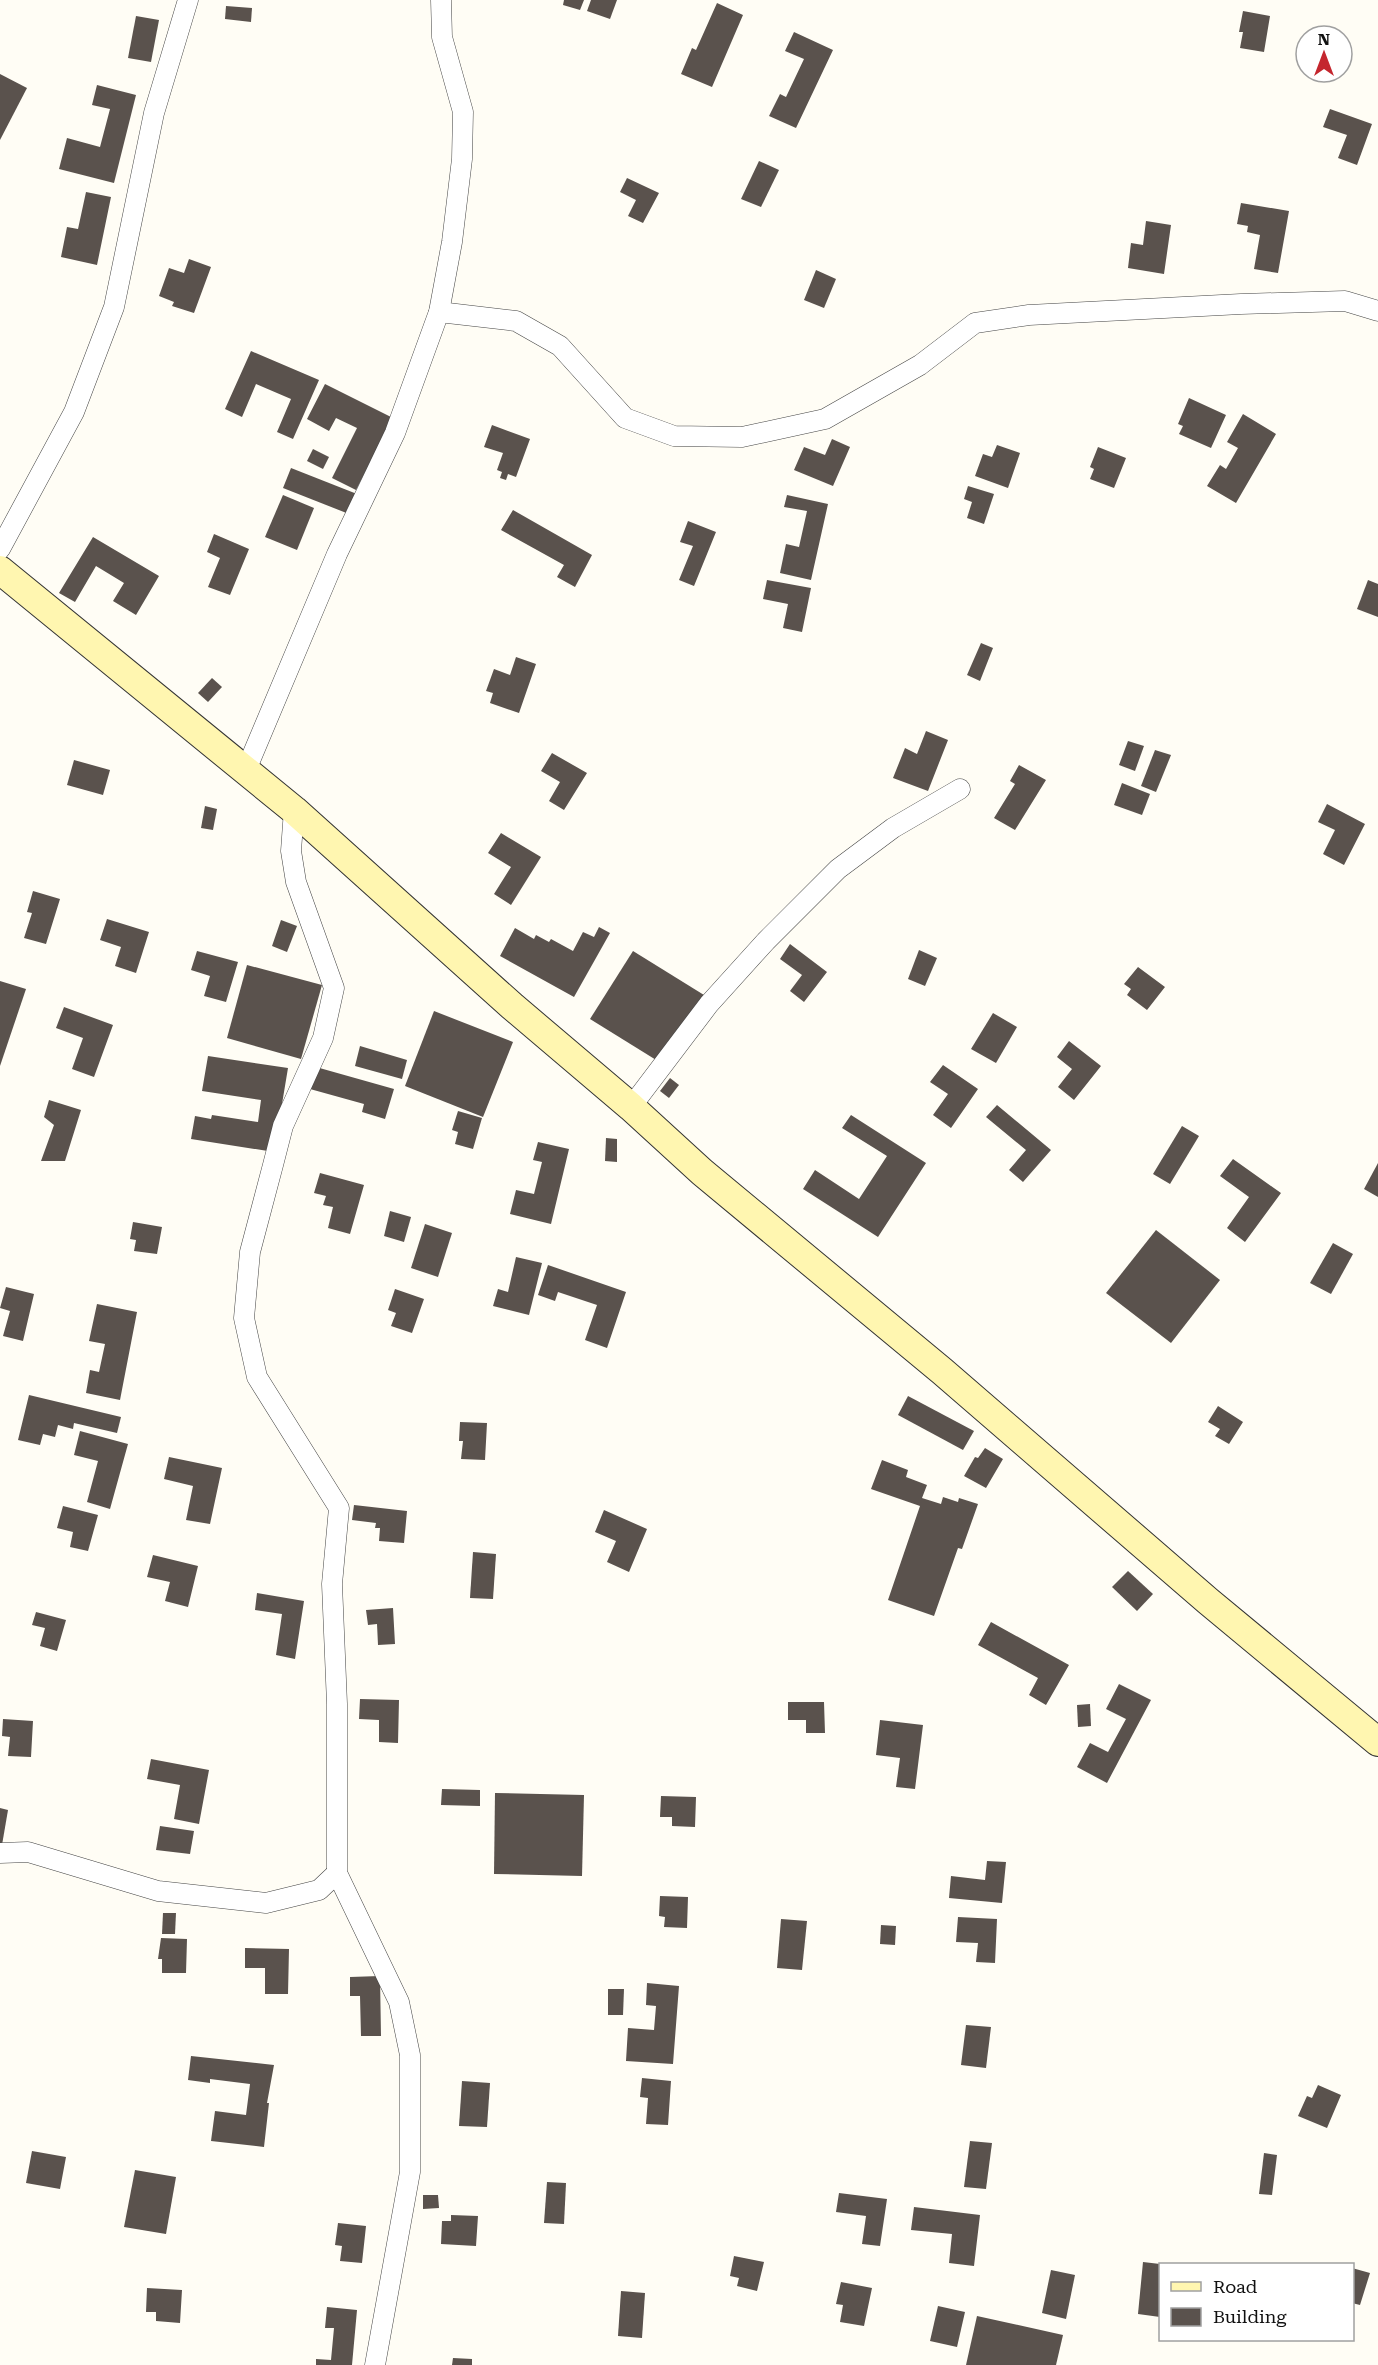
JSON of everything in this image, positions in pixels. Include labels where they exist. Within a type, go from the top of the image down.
[{"type":"street","points":[[0,549],[74,412],[114,307],[154,113],[188,0]]},
{"type":"street","points":[[246,770],[337,554],[395,433],[439,312],[452,242],[460,171],[463,112],[442,37],[441,0]]},
{"type":"street","points":[[439,312],[516,321],[560,346],[625,418],[674,436],[742,437],[825,419],[920,365],[975,323],[1029,315],[1241,304],[1345,301],[1378,311]]},
{"type":"street","points":[[0,570],[294,810],[512,1006],[631,1107],[702,1172],[942,1371],[1208,1601],[1378,1742]]},
{"type":"street","points":[[631,1107],[709,1004],[766,941],[838,869],[893,828],[960,789]]},
{"type":"street","points":[[294,810],[291,851],[296,882],[334,988],[323,1038],[283,1126],[250,1252],[244,1318],[257,1377],[339,1508],[332,1584],[337,1704],[337,1873],[399,2002],[410,2055],[410,2172],[375,2365]]},
{"type":"street","points":[[0,1853],[28,1852],[158,1891],[266,1903],[319,1890],[337,1873]]},
{"type":"building","points":[[564,0],[584,0],[580,10],[563,5]]},
{"type":"building","points":[[591,0],[617,0],[610,19],[587,11]]},
{"type":"building","points":[[717,3],[743,15],[712,87],[681,74],[692,48],[696,50]]},
{"type":"building","points":[[226,6],[252,8],[251,22],[225,19]]},
{"type":"building","points":[[1243,11],[1270,16],[1264,52],[1240,48],[1243,32],[1239,32]]},
{"type":"building","points":[[136,16],[159,20],[151,62],[128,58]]},
{"type":"building","points":[[794,32],[833,50],[796,128],[769,116],[780,94],[786,97],[804,59],[785,51]]},
{"type":"building","points":[[0,74],[27,88],[0,140]]},
{"type":"building","points":[[97,85],[136,95],[114,183],[59,169],[67,138],[100,147],[110,109],[92,105]]},
{"type":"building","points":[[1330,109],[1372,124],[1357,165],[1338,158],[1347,135],[1323,127]]},
{"type":"building","points":[[759,161],[779,170],[761,207],[741,199]]},
{"type":"building","points":[[627,178],[659,193],[643,223],[628,216],[636,200],[620,192]]},
{"type":"building","points":[[86,192],[111,197],[97,265],[61,257],[67,227],[78,229]]},
{"type":"building","points":[[1241,203],[1289,211],[1278,273],[1254,269],[1260,235],[1247,232],[1248,226],[1237,224]]},
{"type":"building","points":[[1146,221],[1171,225],[1164,274],[1128,268],[1131,243],[1143,245]]},
{"type":"building","points":[[189,259],[211,267],[194,313],[172,306],[174,302],[159,296],[169,268],[184,273]]},
{"type":"building","points":[[816,270],[836,279],[824,308],[804,300]]},
{"type":"building","points":[[251,351],[319,380],[293,439],[277,432],[291,399],[256,384],[242,417],[225,409]]},
{"type":"building","points":[[325,384],[393,418],[356,490],[332,478],[357,428],[336,418],[329,431],[307,419]]},
{"type":"building","points":[[1189,398],[1226,415],[1211,448],[1179,434],[1183,426],[1178,424]]},
{"type":"building","points":[[1243,414],[1276,434],[1236,503],[1207,486],[1220,465],[1226,469],[1238,448],[1227,442]]},
{"type":"building","points":[[492,425],[530,439],[516,477],[508,474],[506,480],[500,478],[502,472],[497,470],[503,453],[484,447]]},
{"type":"building","points":[[832,439],[850,447],[833,486],[794,470],[804,447],[825,455]]},
{"type":"building","points":[[997,445],[1020,453],[1008,488],[975,476],[983,454],[992,457]]},
{"type":"building","points":[[1098,447],[1126,458],[1114,488],[1090,479],[1094,469],[1090,467]]},
{"type":"building","points":[[313,449],[329,457],[323,469],[307,461]]},
{"type":"building","points":[[291,468],[357,494],[349,514],[283,488]]},
{"type":"building","points":[[968,486],[994,494],[984,524],[967,518],[972,502],[964,499]]},
{"type":"building","points":[[283,495],[314,508],[297,550],[265,537]]},
{"type":"building","points":[[787,495],[828,504],[811,580],[780,573],[786,544],[799,547],[807,511],[784,507]]},
{"type":"building","points":[[513,510],[592,555],[575,587],[557,577],[564,565],[501,530]]},
{"type":"building","points":[[688,521],[716,532],[694,586],[679,580],[693,546],[680,542]]},
{"type":"building","points":[[214,534],[249,549],[230,595],[208,587],[220,558],[207,552]]},
{"type":"building","points":[[93,537],[159,576],[136,615],[113,601],[124,583],[96,566],[75,602],[59,593]]},
{"type":"building","points":[[767,580],[811,588],[802,632],[783,628],[788,604],[763,599]]},
{"type":"building","points":[[1368,580],[1378,584],[1378,617],[1357,609]]},
{"type":"building","points":[[981,643],[993,648],[980,681],[967,675]]},
{"type":"building","points":[[516,657],[536,664],[519,713],[490,703],[493,693],[486,691],[494,669],[510,675]]},
{"type":"building","points":[[212,678],[222,687],[208,702],[198,693]]},
{"type":"building","points":[[926,731],[948,740],[928,791],[893,778],[905,748],[917,754]]},
{"type":"building","points":[[1128,741],[1144,746],[1135,771],[1119,765]]},
{"type":"building","points":[[1155,750],[1171,755],[1156,792],[1141,786]]},
{"type":"building","points":[[552,753],[587,773],[564,810],[549,801],[560,782],[541,771]]},
{"type":"building","points":[[74,760],[110,770],[103,795],[67,785]]},
{"type":"building","points":[[1019,765],[1046,780],[1015,830],[994,818],[1015,784],[1010,781]]},
{"type":"building","points":[[1122,783],[1150,794],[1142,815],[1114,805]]},
{"type":"building","points":[[1327,804],[1365,824],[1344,865],[1323,854],[1335,830],[1318,822]]},
{"type":"building","points":[[205,806],[217,809],[213,830],[201,828]]},
{"type":"building","points":[[501,833],[541,857],[511,905],[494,894],[511,867],[488,853]]},
{"type":"building","points":[[33,891],[60,899],[46,944],[24,938],[32,913],[27,912]]},
{"type":"building","points":[[107,919],[149,932],[136,973],[115,966],[121,947],[100,940]]},
{"type":"building","points":[[281,920],[297,926],[287,952],[272,946]]},
{"type":"building","points":[[599,927],[610,933],[574,997],[500,956],[515,928],[534,939],[536,935],[549,942],[551,939],[573,951],[583,932],[594,937]]},
{"type":"building","points":[[790,944],[827,972],[804,1002],[790,991],[802,975],[780,959]]},
{"type":"building","points":[[919,950],[937,958],[925,986],[908,979]]},
{"type":"building","points":[[197,951],[238,962],[226,1002],[204,996],[210,976],[191,970]]},
{"type":"building","points":[[633,951],[704,995],[661,1063],[590,1019]]},
{"type":"building","points":[[247,965],[322,985],[301,1059],[227,1038]]},
{"type":"building","points":[[1138,967],[1165,987],[1147,1010],[1127,995],[1131,989],[1124,984]]},
{"type":"building","points":[[0,981],[26,989],[0,1066]]},
{"type":"building","points":[[64,1007],[113,1025],[94,1077],[72,1069],[83,1038],[56,1028]]},
{"type":"building","points":[[434,1011],[513,1042],[483,1117],[405,1086]]},
{"type":"building","points":[[993,1013],[1017,1027],[996,1063],[971,1049]]},
{"type":"building","points":[[1069,1041],[1101,1066],[1074,1100],[1058,1087],[1072,1069],[1057,1057]]},
{"type":"building","points":[[360,1046],[407,1060],[402,1079],[355,1066]]},
{"type":"building","points":[[208,1056],[288,1068],[274,1152],[191,1139],[195,1116],[211,1119],[212,1115],[258,1122],[261,1100],[202,1091]]},
{"type":"building","points":[[943,1065],[978,1089],[951,1128],[933,1115],[948,1094],[930,1082]]},
{"type":"building","points":[[316,1067],[394,1089],[385,1119],[362,1112],[364,1104],[310,1089]]},
{"type":"building","points":[[670,1078],[679,1085],[669,1098],[660,1091]]},
{"type":"building","points":[[49,1100],[81,1110],[65,1161],[41,1161],[54,1125],[44,1117]]},
{"type":"building","points":[[997,1105],[1051,1150],[1023,1182],[1009,1170],[1026,1150],[986,1117]]},
{"type":"building","points":[[458,1111],[482,1118],[473,1149],[455,1144],[458,1132],[452,1130]]},
{"type":"building","points":[[851,1115],[926,1163],[878,1237],[803,1189],[815,1170],[859,1199],[887,1156],[842,1128]]},
{"type":"building","points":[[1182,1126],[1199,1136],[1170,1184],[1153,1174]]},
{"type":"building","points":[[606,1138],[617,1139],[617,1162],[605,1161]]},
{"type":"building","points":[[538,1142],[569,1149],[551,1224],[510,1214],[516,1190],[534,1194],[542,1162],[533,1160]]},
{"type":"building","points":[[1233,1159],[1281,1193],[1245,1242],[1227,1228],[1249,1197],[1220,1176]]},
{"type":"building","points":[[1378,1163],[1378,1197],[1364,1189]]},
{"type":"building","points":[[320,1173],[364,1185],[350,1234],[328,1228],[333,1207],[323,1205],[326,1196],[314,1193]]},
{"type":"building","points":[[390,1211],[411,1217],[404,1242],[384,1236]]},
{"type":"building","points":[[133,1222],[162,1227],[157,1254],[134,1251],[136,1240],[130,1239]]},
{"type":"building","points":[[425,1224],[452,1233],[438,1277],[411,1268]]},
{"type":"building","points":[[1156,1230],[1220,1280],[1171,1343],[1106,1293]]},
{"type":"building","points":[[1333,1243],[1353,1254],[1331,1294],[1310,1283]]},
{"type":"building","points":[[516,1257],[542,1263],[529,1315],[493,1306],[498,1289],[508,1292]]},
{"type":"building","points":[[548,1265],[626,1292],[607,1348],[585,1340],[597,1305],[558,1292],[555,1301],[538,1295]]},
{"type":"building","points":[[6,1287],[34,1294],[23,1341],[3,1336],[10,1311],[0,1308]]},
{"type":"building","points":[[395,1289],[424,1299],[412,1333],[391,1326],[396,1313],[388,1310]]},
{"type":"building","points":[[97,1304],[137,1312],[120,1400],[86,1393],[90,1370],[99,1372],[105,1344],[89,1341]]},
{"type":"building","points":[[29,1395],[121,1417],[117,1433],[74,1423],[73,1429],[58,1425],[55,1437],[43,1434],[40,1445],[18,1440]]},
{"type":"building","points":[[908,1396],[974,1431],[963,1450],[898,1415]]},
{"type":"building","points":[[1218,1406],[1243,1422],[1229,1444],[1215,1436],[1220,1429],[1208,1422]]},
{"type":"building","points":[[460,1422],[487,1423],[485,1460],[461,1459],[463,1441],[459,1441]]},
{"type":"building","points":[[80,1431],[128,1444],[110,1509],[87,1502],[98,1461],[74,1455]]},
{"type":"building","points":[[985,1448],[1003,1459],[986,1488],[964,1476],[975,1457],[978,1458]]},
{"type":"building","points":[[169,1457],[222,1468],[210,1524],[186,1520],[193,1486],[164,1479]]},
{"type":"building","points":[[882,1460],[908,1470],[906,1477],[927,1485],[922,1498],[941,1504],[943,1497],[958,1502],[959,1498],[978,1504],[962,1549],[958,1548],[934,1616],[888,1600],[920,1506],[871,1489]]},
{"type":"building","points":[[354,1505],[407,1511],[404,1543],[379,1541],[380,1528],[375,1528],[376,1523],[352,1520]]},
{"type":"building","points":[[63,1506],[98,1515],[88,1551],[70,1547],[73,1532],[57,1528]]},
{"type":"building","points":[[604,1510],[647,1529],[629,1572],[607,1562],[616,1541],[595,1532]]},
{"type":"building","points":[[473,1552],[496,1554],[493,1599],[470,1598]]},
{"type":"building","points":[[153,1555],[198,1566],[188,1607],[165,1601],[170,1582],[147,1577]]},
{"type":"building","points":[[1128,1571],[1153,1594],[1137,1611],[1112,1587]]},
{"type":"building","points":[[257,1593],[304,1601],[295,1659],[276,1655],[282,1614],[255,1610]]},
{"type":"building","points":[[393,1608],[395,1644],[378,1645],[377,1624],[368,1625],[366,1610]]},
{"type":"building","points":[[36,1612],[66,1620],[57,1651],[40,1646],[45,1628],[32,1625]]},
{"type":"building","points":[[991,1622],[1069,1665],[1046,1705],[1029,1695],[1038,1678],[978,1645]]},
{"type":"building","points":[[1119,1684],[1151,1700],[1107,1783],[1077,1767],[1090,1743],[1108,1752],[1126,1719],[1106,1709]]},
{"type":"building","points":[[360,1699],[399,1700],[398,1743],[379,1742],[379,1720],[359,1719]]},
{"type":"building","points":[[788,1702],[824,1702],[825,1733],[806,1733],[806,1720],[788,1720]]},
{"type":"building","points":[[1090,1704],[1091,1726],[1078,1727],[1077,1705]]},
{"type":"building","points":[[3,1719],[33,1721],[31,1757],[8,1756],[10,1737],[2,1736]]},
{"type":"building","points":[[880,1720],[923,1725],[915,1789],[896,1787],[900,1758],[876,1755]]},
{"type":"building","points":[[151,1759],[209,1770],[199,1824],[174,1819],[180,1785],[147,1779]]},
{"type":"building","points":[[442,1789],[480,1790],[480,1806],[441,1805]]},
{"type":"building","points":[[495,1793],[584,1795],[582,1876],[494,1874]]},
{"type":"building","points":[[661,1796],[696,1797],[695,1827],[672,1826],[672,1817],[660,1817]]},
{"type":"building","points":[[0,1808],[8,1810],[2,1845],[0,1844]]},
{"type":"building","points":[[160,1826],[194,1831],[190,1854],[156,1850]]},
{"type":"building","points":[[987,1861],[1006,1862],[1002,1903],[949,1898],[951,1876],[985,1880]]},
{"type":"building","points":[[660,1896],[688,1897],[687,1928],[664,1927],[665,1917],[659,1916]]},
{"type":"building","points":[[163,1913],[176,1913],[175,1934],[162,1934]]},
{"type":"building","points":[[958,1917],[997,1919],[995,1963],[976,1962],[978,1943],[956,1942]]},
{"type":"building","points":[[781,1919],[807,1921],[802,1970],[777,1968]]},
{"type":"building","points":[[881,1925],[896,1926],[895,1945],[880,1944]]},
{"type":"building","points":[[161,1938],[187,1939],[186,1973],[162,1973],[162,1959],[158,1959]]},
{"type":"building","points":[[245,1948],[289,1949],[288,1994],[265,1994],[265,1968],[245,1968]]},
{"type":"building","points":[[380,1976],[381,2036],[361,2036],[360,1996],[350,1996],[350,1977]]},
{"type":"building","points":[[647,1983],[679,1986],[673,2064],[626,2061],[628,2028],[654,2030],[656,2006],[646,2005]]},
{"type":"building","points":[[608,1989],[624,1989],[623,2015],[608,2015]]},
{"type":"building","points":[[966,2025],[991,2027],[986,2068],[961,2065]]},
{"type":"building","points":[[191,2056],[274,2065],[267,2103],[269,2103],[264,2147],[211,2141],[215,2111],[246,2115],[250,2084],[210,2079],[210,2083],[188,2080]]},
{"type":"building","points":[[642,2078],[671,2081],[668,2125],[646,2124],[648,2098],[640,2097]]},
{"type":"building","points":[[462,2081],[490,2083],[487,2127],[459,2126]]},
{"type":"building","points":[[1318,2085],[1341,2095],[1327,2128],[1298,2116],[1307,2096],[1312,2098]]},
{"type":"building","points":[[970,2141],[992,2143],[986,2189],[964,2187]]},
{"type":"building","points":[[32,2151],[66,2157],[60,2189],[26,2183]]},
{"type":"building","points":[[1264,2153],[1277,2155],[1272,2195],[1259,2194]]},
{"type":"building","points":[[135,2170],[176,2177],[166,2234],[124,2227]]},
{"type":"building","points":[[547,2182],[566,2183],[564,2224],[544,2223]]},
{"type":"building","points":[[839,2193],[887,2199],[880,2246],[862,2244],[866,2216],[836,2212]]},
{"type":"building","points":[[423,2195],[438,2195],[439,2208],[423,2209]]},
{"type":"building","points":[[914,2207],[980,2215],[974,2266],[949,2263],[952,2234],[911,2230]]},
{"type":"building","points":[[451,2215],[478,2216],[476,2246],[441,2244],[442,2221],[451,2221]]},
{"type":"building","points":[[338,2223],[366,2226],[362,2263],[340,2261],[342,2246],[335,2245]]},
{"type":"building","points":[[734,2256],[764,2262],[757,2291],[737,2286],[739,2278],[730,2276]]},
{"type":"building","points":[[1143,2262],[1159,2264],[1159,2317],[1138,2314]]},
{"type":"building","points":[[1354,2269],[1370,2273],[1360,2305],[1354,2304]]},
{"type":"building","points":[[1051,2270],[1075,2275],[1066,2319],[1042,2313]]},
{"type":"building","points":[[841,2282],[872,2288],[864,2326],[840,2322],[843,2305],[836,2304]]},
{"type":"building","points":[[147,2288],[182,2290],[180,2323],[156,2321],[156,2312],[146,2312]]},
{"type":"building","points":[[621,2291],[645,2293],[642,2338],[618,2336]]},
{"type":"building","points":[[938,2306],[965,2312],[957,2347],[930,2341]]},
{"type":"building","points":[[327,2307],[357,2310],[352,2365],[316,2365],[316,2359],[331,2360],[334,2328],[325,2328]]},
{"type":"building","points":[[977,2316],[1063,2335],[1056,2365],[966,2365]]},
{"type":"building","points":[[453,2358],[472,2359],[472,2365],[452,2365]]}]
